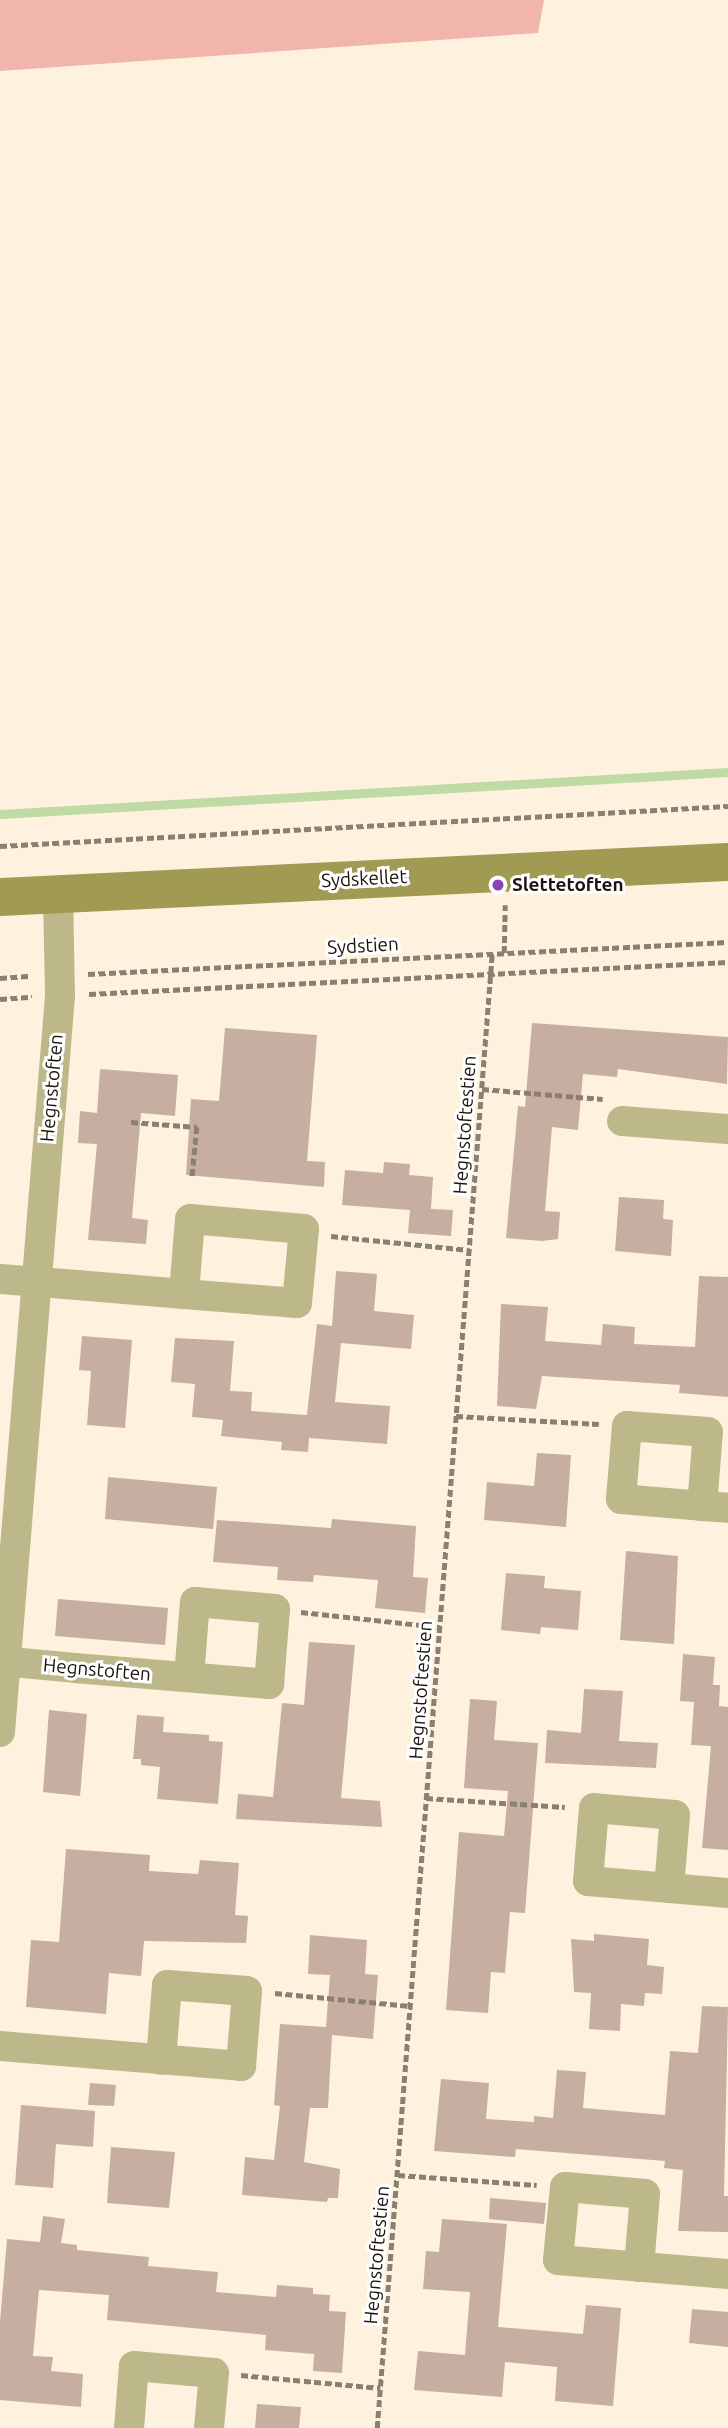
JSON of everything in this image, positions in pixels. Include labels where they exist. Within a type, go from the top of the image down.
[{"type":"street","name":"Sydskellet","points":[[0,897],[728,862]]},
{"type":"street","name":"Hegnstoften","points":[[0,1732],[3,1662],[60,985],[58,894]]},
{"type":"street","points":[[622,1121],[728,1129]]},
{"type":"street","points":[[0,1279],[184,1294],[298,1303],[304,1228],[190,1219],[184,1294]]},
{"type":"street","points":[[627,1426],[708,1433],[715,1507],[621,1499],[627,1426]]},
{"type":"street","points":[[189,1677],[195,1602],[275,1609]]},
{"type":"street","name":"Hegnstoften","points":[[3,1662],[269,1684],[275,1609]]},
{"type":"street","points":[[669,1888],[675,1815],[594,1808],[588,1881],[669,1888],[728,1893]]},
{"type":"street","points":[[0,2046],[161,2060],[241,2066],[247,1991],[167,1985],[161,2060]]},
{"type":"street","points":[[639,2267],[645,2194],[565,2187],[558,2260],[639,2267],[728,2274]]},
{"type":"street","points":[[129,2428],[134,2366],[214,2373],[209,2428]]},
{"type":"path","points":[[0,846],[728,806]]},
{"type":"path","points":[[504,953],[505,890]]},
{"type":"path","name":"Sydstien","points":[[0,978],[60,985],[504,953],[728,942]]},
{"type":"path","name":"Hegnstoftestien","points":[[377,2428],[492,954]]},
{"type":"path","points":[[0,999],[60,985],[491,974],[728,962]]},
{"type":"path","points":[[482,1089],[619,1100],[622,1121]]},
{"type":"path","points":[[131,1122],[197,1127],[192,1179]]},
{"type":"path","points":[[304,1228],[317,1235],[469,1250]]},
{"type":"path","points":[[456,1416],[627,1426]]},
{"type":"path","points":[[275,1609],[440,1627]]},
{"type":"path","points":[[426,1798],[594,1808]]},
{"type":"path","points":[[247,1991],[410,2006]]},
{"type":"path","points":[[398,2175],[565,2187]]},
{"type":"path","points":[[214,2373],[380,2388]]},
{"type":"shaded area","points":[[0,0],[544,0],[538,33],[0,71]]},
{"type":"building","points":[[532,1023],[728,1037],[727,1084],[618,1069],[617,1077],[583,1074],[578,1130],[552,1127],[545,1211],[560,1212],[558,1239],[542,1241],[506,1238],[518,1106],[525,1107]]},
{"type":"building","points":[[225,1028],[317,1035],[307,1161],[325,1162],[324,1187],[186,1175],[191,1099],[219,1101]]},
{"type":"building","points":[[100,1069],[178,1075],[175,1116],[141,1113],[132,1218],[148,1220],[146,1244],[88,1240],[97,1144],[78,1143],[80,1111],[97,1113]]},
{"type":"building","points":[[384,1162],[410,1164],[409,1175],[433,1177],[431,1209],[453,1210],[451,1236],[408,1233],[410,1210],[342,1205],[345,1170],[383,1173]]},
{"type":"building","points":[[619,1197],[664,1200],[663,1219],[673,1220],[671,1256],[615,1251]]},
{"type":"building","points":[[336,1271],[377,1274],[374,1311],[414,1315],[411,1349],[341,1343],[335,1402],[390,1406],[387,1444],[309,1438],[308,1452],[281,1450],[282,1442],[221,1436],[223,1420],[192,1417],[195,1384],[171,1382],[175,1338],[234,1341],[230,1391],[252,1392],[251,1411],[307,1415],[317,1324],[332,1326]]},
{"type":"building","points":[[699,1276],[728,1277],[728,1397],[679,1393],[680,1385],[542,1376],[536,1409],[497,1406],[501,1304],[548,1307],[545,1341],[601,1345],[603,1324],[635,1327],[634,1344],[695,1347]]},
{"type":"building","points":[[82,1336],[132,1340],[125,1428],[87,1425],[91,1371],[79,1370]]},
{"type":"building","points":[[537,1453],[571,1455],[566,1527],[484,1520],[487,1482],[534,1486]]},
{"type":"building","points":[[108,1477],[217,1487],[213,1529],[105,1519]]},
{"type":"building","points":[[332,1519],[416,1526],[413,1577],[428,1578],[425,1613],[375,1608],[378,1580],[314,1575],[313,1582],[277,1580],[278,1567],[213,1562],[217,1520],[331,1528]]},
{"type":"building","points":[[626,1551],[678,1556],[674,1644],[620,1640]]},
{"type":"building","points":[[506,1573],[545,1576],[544,1588],[581,1591],[578,1630],[541,1627],[540,1634],[501,1630]]},
{"type":"building","points":[[58,1599],[168,1608],[165,1645],[55,1636]]},
{"type":"building","points":[[309,1642],[355,1645],[341,1798],[380,1801],[382,1827],[236,1819],[238,1794],[273,1797],[282,1703],[304,1705]]},
{"type":"building","points":[[683,1654],[715,1657],[713,1685],[720,1685],[719,1706],[728,1707],[728,1850],[702,1848],[711,1746],[691,1745],[694,1702],[680,1701]]},
{"type":"building","points":[[584,1689],[623,1691],[619,1741],[658,1743],[656,1768],[545,1763],[547,1730],[581,1733]]},
{"type":"building","points":[[470,1699],[497,1701],[494,1740],[538,1743],[525,1913],[510,1912],[505,1973],[491,1972],[488,2013],[446,2010],[459,1832],[504,1836],[508,1791],[464,1788]]},
{"type":"building","points":[[49,1710],[87,1714],[80,1796],[43,1792]]},
{"type":"building","points":[[137,1715],[164,1717],[163,1732],[209,1735],[209,1741],[223,1742],[218,1804],[157,1799],[160,1767],[141,1765],[141,1759],[133,1759]]},
{"type":"building","points":[[66,1849],[150,1855],[149,1871],[198,1874],[200,1860],[239,1863],[235,1915],[248,1916],[246,1943],[144,1941],[141,1976],[109,1973],[106,2014],[26,2007],[31,1940],[59,1942]]},
{"type":"building","points":[[594,1934],[649,1939],[647,1965],[664,1967],[662,1994],[645,1993],[644,2006],[621,2004],[620,2031],[589,2029],[591,1993],[574,1992],[571,1939],[594,1941]]},
{"type":"building","points":[[310,1935],[367,1940],[365,1974],[378,1975],[373,2039],[332,2035],[328,2108],[310,2108],[304,2162],[340,2169],[338,2198],[328,2198],[327,2202],[242,2195],[245,2157],[274,2160],[280,2106],[274,2105],[280,2024],[326,2027],[330,1975],[308,1974]]},
{"type":"building","points":[[702,2006],[728,2007],[724,2196],[728,2196],[728,2232],[678,2231],[683,2170],[664,2168],[665,2161],[516,2149],[515,2157],[434,2151],[441,2079],[489,2083],[486,2119],[534,2122],[534,2116],[553,2118],[557,2070],[586,2072],[583,2108],[665,2115],[670,2051],[698,2053]]},
{"type":"building","points":[[90,2083],[116,2085],[114,2106],[88,2105]]},
{"type":"building","points":[[21,2105],[95,2111],[93,2147],[56,2144],[53,2188],[15,2185]]},
{"type":"building","points":[[111,2147],[175,2152],[169,2208],[107,2203]]},
{"type":"building","points":[[490,2198],[546,2203],[544,2224],[489,2219]]},
{"type":"building","points":[[43,2216],[65,2219],[61,2243],[77,2245],[77,2250],[149,2257],[148,2266],[218,2272],[216,2292],[276,2297],[277,2285],[313,2288],[313,2294],[330,2295],[329,2311],[346,2312],[342,2373],[313,2371],[314,2354],[265,2350],[266,2335],[107,2320],[109,2295],[39,2290],[33,2356],[53,2357],[51,2371],[83,2374],[81,2407],[0,2400],[0,2322],[7,2239],[40,2242]]},
{"type":"building","points":[[442,2219],[507,2224],[498,2327],[583,2334],[586,2305],[621,2308],[613,2406],[555,2401],[557,2367],[505,2362],[502,2397],[414,2390],[418,2351],[465,2355],[470,2292],[423,2289],[426,2251],[439,2252]]},
{"type":"building","points":[[692,2309],[728,2312],[728,2347],[689,2343]]},
{"type":"building","points":[[257,2404],[301,2407],[299,2428],[255,2428]]},
{"type":"waterway","points":[[0,814],[728,772]]},
{"type":"place","name":"Slettetoften","points":[[498,885]]}]
